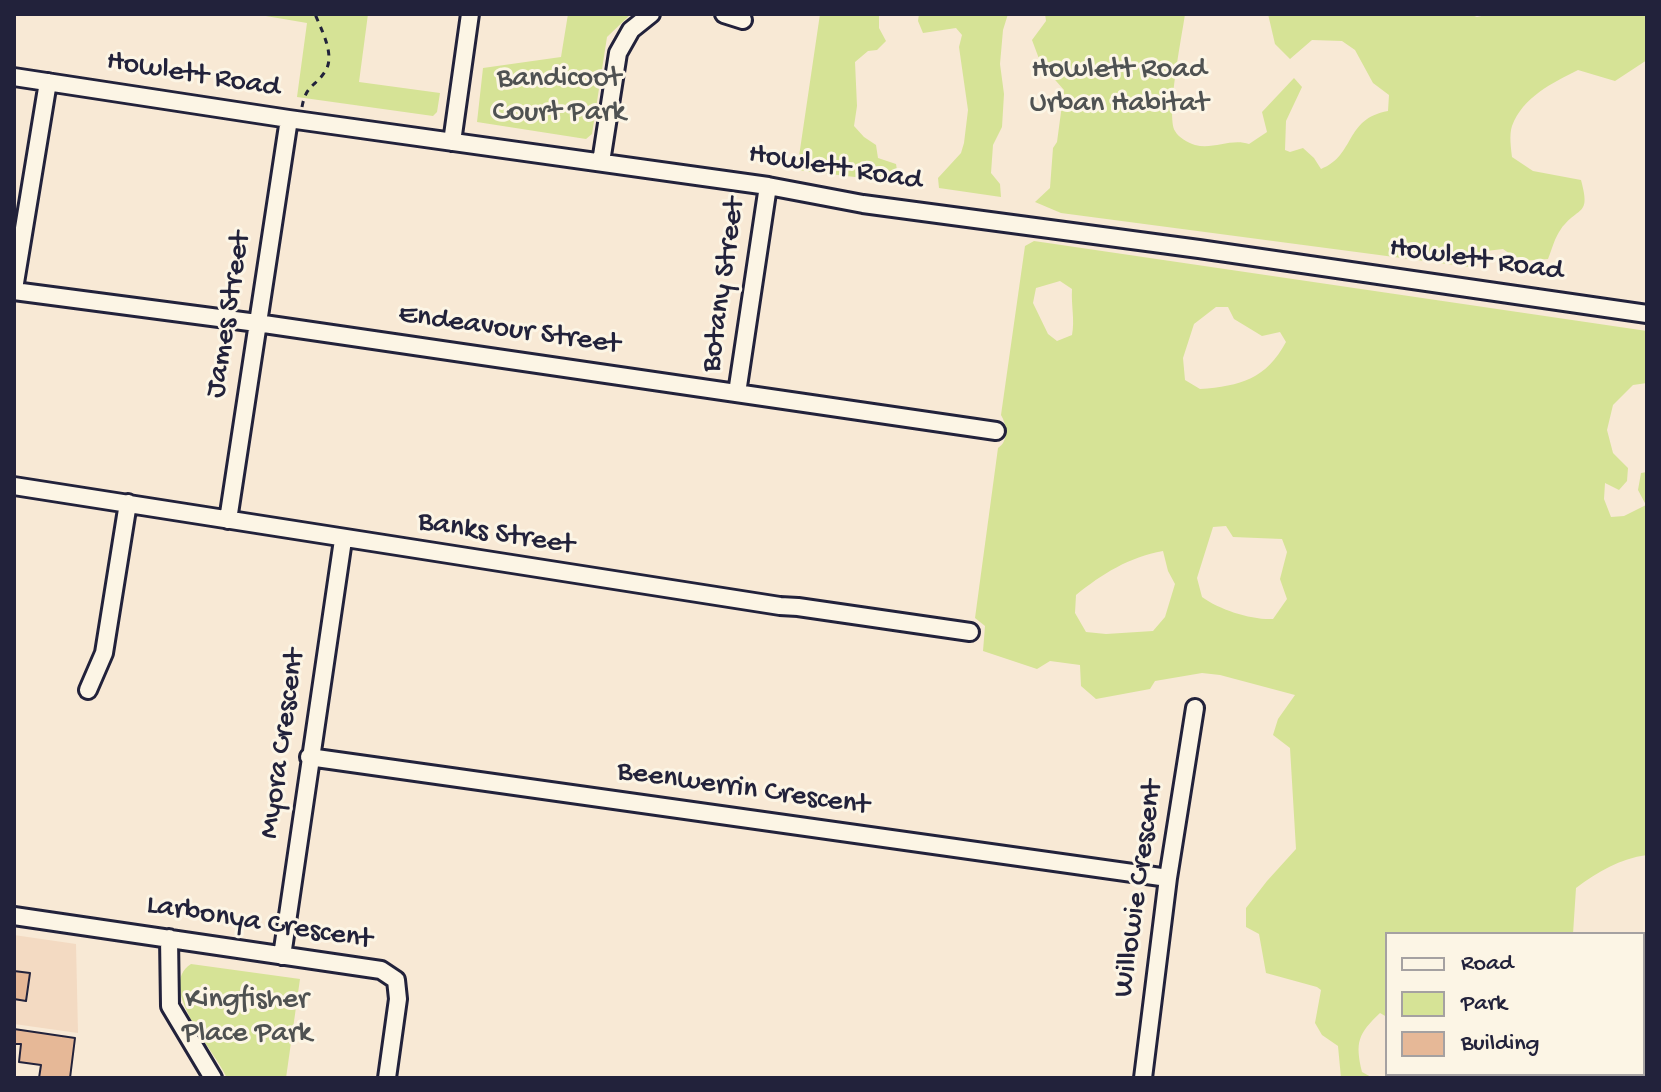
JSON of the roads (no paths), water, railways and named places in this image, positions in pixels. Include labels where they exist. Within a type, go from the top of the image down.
[{"type":"street","points":[[452,142],[470,14]]},
{"type":"street","points":[[601,162],[618,53],[631,30],[651,14]]},
{"type":"street","points":[[724,14],[743,20]]},
{"type":"street","name":"Howlett Road","points":[[14,77],[294,120],[768,186],[863,204],[1647,314]]},
{"type":"street","points":[[14,290],[48,82]]},
{"type":"street","name":"James Street","points":[[228,520],[257,323],[294,120]]},
{"type":"street","name":"Botany Street","points":[[737,393],[768,186]]},
{"type":"street","name":"Endeavour Street","points":[[14,290],[996,431]]},
{"type":"street","name":"Banks Street","points":[[14,486],[343,540],[749,602],[970,632]]},
{"type":"street","points":[[88,690],[104,653],[128,503]]},
{"type":"street","name":"Myora Crescent","points":[[282,956],[343,540]]},
{"type":"street","name":"Willowie Crescent","points":[[1143,1078],[1168,878],[1195,708]]},
{"type":"street","name":"Beenwerrin Crescent","points":[[309,757],[1168,878]]},
{"type":"street","name":"Larbonya Crescent","points":[[14,916],[381,970],[396,980],[398,999],[387,1078]]},
{"type":"street","points":[[169,938],[170,1006],[213,1078]]},
{"type":"park label","name":"Howlett Road Urban Habitat","points":[[1119,88]]},
{"type":"park label","name":"Bandicoot Court Park","points":[[559,97]]},
{"type":"park label","name":"Kingfisher Place Park","points":[[247,1018]]}]
